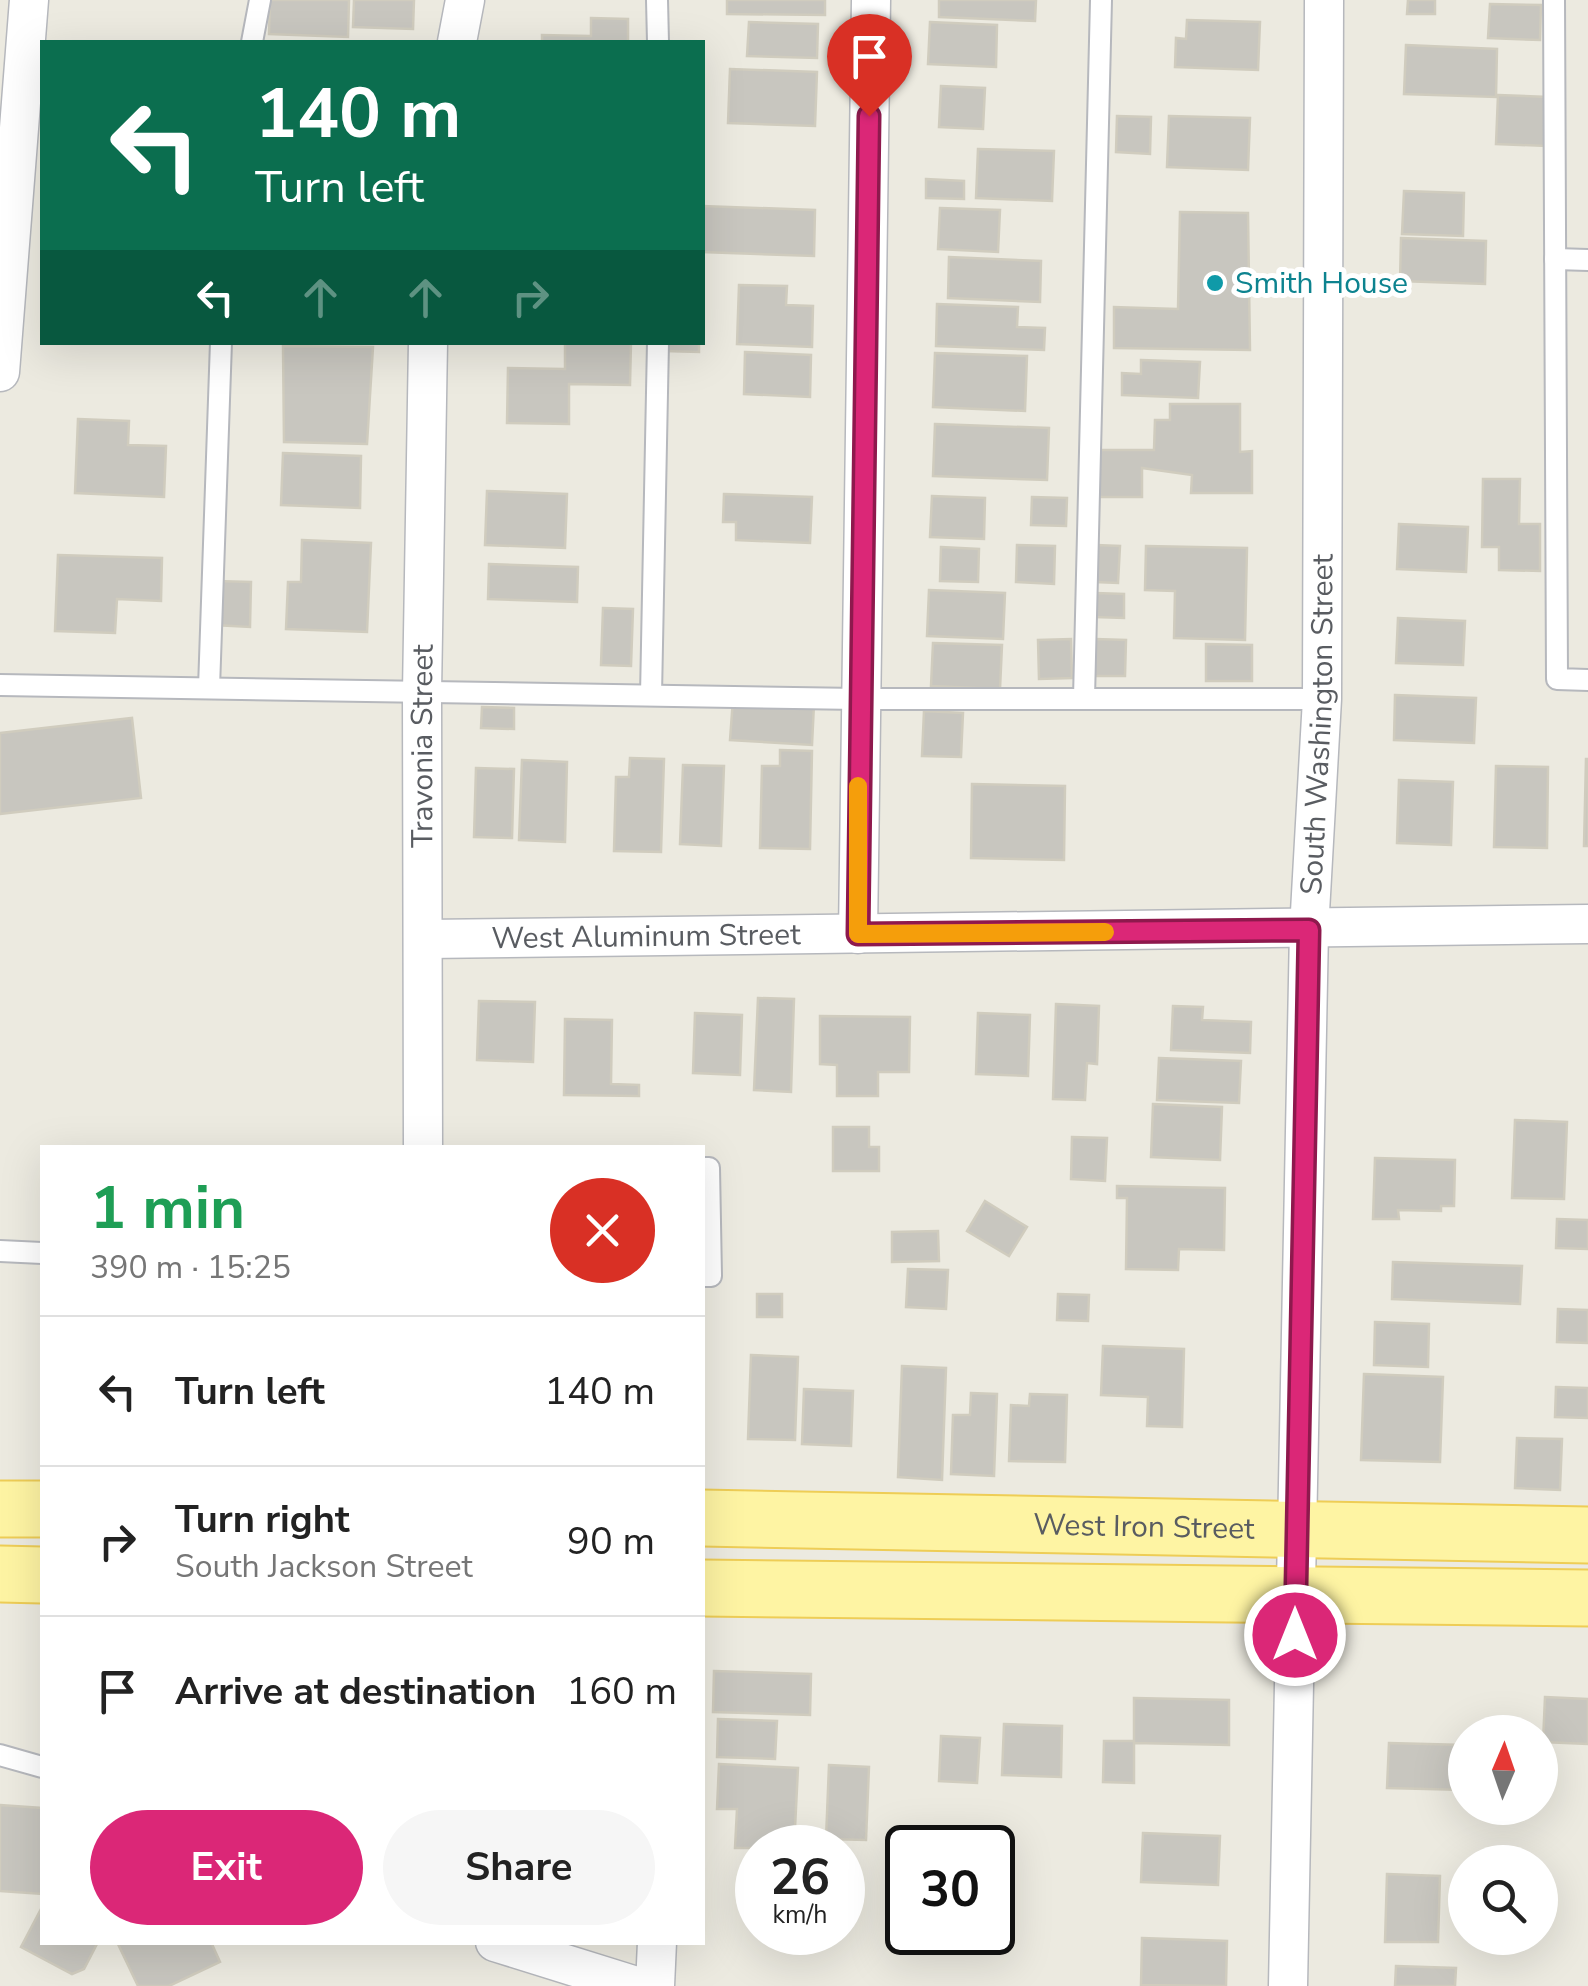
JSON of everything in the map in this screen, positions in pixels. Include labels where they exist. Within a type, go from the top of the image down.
[{"type":"main road","points":[[0,1509],[40,1509]]},
{"type":"main road","name":"West Iron Street","points":[[705,1518],[1588,1535]]},
{"type":"main road","points":[[0,1574],[40,1574]]},
{"type":"main road","points":[[705,1588],[1588,1598]]},
{"type":"street","points":[[0,372],[29,0]]},
{"type":"street","points":[[457,40],[465,0]]},
{"type":"street","points":[[858,934],[858,698],[871,0]]},
{"type":"street","name":"South Washington Street","points":[[1288,1986],[1294,1528],[1309,930],[1322,699],[1324,0]]},
{"type":"street","name":"Travonia Street","points":[[423,1145],[426,938],[422,692],[428,345]]},
{"type":"street","name":"West Aluminum Street","points":[[426,938],[1588,924]]},
{"type":"street","points":[[505,1945],[636,1986]]},
{"type":"street","points":[[655,1986],[656,1945]]},
{"type":"lane","points":[[252,40],[260,0]]},
{"type":"lane","points":[[658,0],[658,40]]},
{"type":"lane","points":[[1084,698],[1101,0]]},
{"type":"lane","points":[[1554,0],[1557,679],[1588,680]]},
{"type":"lane","points":[[1555,260],[1588,260]]},
{"type":"lane","points":[[209,688],[220,345]]},
{"type":"lane","points":[[652,696],[658,345]]},
{"type":"lane","points":[[0,685],[652,696],[1322,699]]},
{"type":"lane","points":[[705,1168],[709,1168],[711,1276],[705,1276]]},
{"type":"lane","points":[[0,1251],[40,1253]]},
{"type":"lane","points":[[0,1755],[40,1766]]},
{"type":"building","points":[[270,0],[349,0],[348,37],[269,34]]},
{"type":"building","points":[[354,0],[414,0],[413,29],[353,27]]},
{"type":"building","points":[[727,0],[825,0],[825,15],[727,14]]},
{"type":"building","points":[[939,0],[1036,0],[1035,21],[939,17]]},
{"type":"building","points":[[1408,0],[1435,0],[1435,14],[1407,14]]},
{"type":"building","points":[[1490,4],[1541,5],[1540,40],[1488,38]]},
{"type":"building","points":[[591,18],[628,19],[628,40],[542,40],[542,35],[591,36]]},
{"type":"building","points":[[1187,20],[1260,22],[1258,70],[1175,67],[1176,38],[1186,39]]},
{"type":"building","points":[[749,22],[818,24],[817,58],[747,56]]},
{"type":"building","points":[[930,22],[997,25],[996,67],[928,64]]},
{"type":"building","points":[[1406,45],[1497,49],[1496,97],[1404,94]]},
{"type":"building","points":[[730,69],[817,72],[815,126],[728,123]]},
{"type":"building","points":[[941,86],[985,88],[983,129],[939,127]]},
{"type":"building","points":[[1498,95],[1548,97],[1546,146],[1496,144]]},
{"type":"building","points":[[1117,116],[1151,117],[1150,154],[1116,152]]},
{"type":"building","points":[[1169,116],[1250,118],[1248,170],[1167,167]]},
{"type":"building","points":[[978,149],[1054,151],[1052,201],[976,198]]},
{"type":"building","points":[[926,179],[964,181],[964,199],[926,198]]},
{"type":"building","points":[[1404,191],[1464,193],[1463,236],[1402,234]]},
{"type":"building","points":[[705,206],[815,210],[814,256],[705,252]]},
{"type":"building","points":[[940,208],[1000,210],[998,252],[938,249]]},
{"type":"building","name":"Smith House","points":[[1180,212],[1248,213],[1250,350],[1114,348],[1114,307],[1178,309]]},
{"type":"building","points":[[1401,238],[1486,241],[1485,284],[1400,281]]},
{"type":"building","points":[[949,257],[1041,261],[1040,302],[948,298]]},
{"type":"building","points":[[739,285],[787,286],[786,305],[813,306],[812,347],[737,344]]},
{"type":"building","points":[[937,304],[1018,307],[1017,327],[1045,328],[1044,350],[936,346]]},
{"type":"building","points":[[565,345],[631,345],[630,385],[569,384],[569,424],[507,423],[508,368],[565,369]]},
{"type":"building","points":[[666,345],[699,345],[699,352],[665,351]]},
{"type":"building","points":[[283,346],[373,347],[367,444],[284,442]]},
{"type":"building","points":[[745,352],[811,355],[810,397],[744,394]]},
{"type":"building","points":[[935,353],[1027,356],[1025,411],[933,407]]},
{"type":"building","points":[[1141,360],[1200,362],[1198,398],[1122,395],[1122,373],[1141,374]]},
{"type":"building","points":[[1170,404],[1240,404],[1240,452],[1252,451],[1252,493],[1191,493],[1192,475],[1142,468],[1142,497],[1099,497],[1099,450],[1154,450],[1155,420],[1170,420]]},
{"type":"building","points":[[78,419],[129,421],[128,445],[166,446],[164,497],[75,493]]},
{"type":"building","points":[[935,424],[1049,428],[1047,480],[933,476]]},
{"type":"building","points":[[283,453],[361,456],[360,508],[281,505]]},
{"type":"building","points":[[1483,479],[1520,479],[1519,524],[1540,524],[1540,571],[1499,570],[1499,547],[1482,547]]},
{"type":"building","points":[[487,491],[567,494],[565,548],[485,545]]},
{"type":"building","points":[[724,494],[812,497],[810,543],[736,540],[736,522],[723,522]]},
{"type":"building","points":[[932,496],[985,498],[984,539],[930,537]]},
{"type":"building","points":[[1032,497],[1067,498],[1066,526],[1031,525]]},
{"type":"building","points":[[1399,524],[1468,527],[1466,572],[1397,569]]},
{"type":"building","points":[[302,540],[371,543],[367,632],[286,629],[288,582],[301,582]]},
{"type":"building","points":[[1017,545],[1055,546],[1054,584],[1016,582]]},
{"type":"building","points":[[1096,545],[1120,546],[1118,583],[1095,582]]},
{"type":"building","points":[[1146,546],[1247,548],[1245,640],[1174,638],[1175,591],[1145,590]]},
{"type":"building","points":[[941,547],[979,549],[978,582],[940,581]]},
{"type":"building","points":[[58,555],[162,558],[161,601],[117,599],[115,633],[55,631]]},
{"type":"building","points":[[489,564],[578,567],[577,602],[488,599]]},
{"type":"building","points":[[215,581],[251,582],[250,627],[214,625]]},
{"type":"building","points":[[929,590],[1005,593],[1003,639],[927,636]]},
{"type":"building","points":[[1095,593],[1124,594],[1124,618],[1095,617]]},
{"type":"building","points":[[603,608],[633,609],[631,666],[601,665]]},
{"type":"building","points":[[1398,618],[1465,621],[1463,665],[1396,663]]},
{"type":"building","points":[[1071,639],[1072,678],[1039,679],[1038,640]]},
{"type":"building","points":[[1095,639],[1126,640],[1125,676],[1094,676]]},
{"type":"building","points":[[933,643],[1002,645],[1000,689],[931,686]]},
{"type":"building","points":[[1206,644],[1252,645],[1252,681],[1206,681]]},
{"type":"building","points":[[1395,695],[1476,698],[1474,743],[1394,740]]},
{"type":"building","points":[[733,699],[814,704],[812,745],[730,740]]},
{"type":"building","points":[[482,707],[514,708],[514,729],[481,728]]},
{"type":"building","points":[[924,711],[963,713],[961,757],[922,756]]},
{"type":"building","points":[[132,718],[141,798],[0,814],[0,733]]},
{"type":"building","points":[[780,750],[812,751],[810,849],[760,848],[762,766],[780,766]]},
{"type":"building","points":[[630,758],[664,759],[661,852],[614,851],[616,777],[629,777]]},
{"type":"building","points":[[1586,759],[1588,846],[1584,846]]},
{"type":"building","points":[[522,760],[567,762],[565,842],[519,840]]},
{"type":"building","points":[[683,765],[724,766],[721,846],[680,844]]},
{"type":"building","points":[[1496,766],[1548,767],[1547,848],[1494,847]]},
{"type":"building","points":[[476,768],[514,769],[512,838],[474,837]]},
{"type":"building","points":[[1399,780],[1453,782],[1451,845],[1397,843]]},
{"type":"building","points":[[972,784],[1065,786],[1064,860],[971,858]]},
{"type":"building","points":[[758,998],[794,999],[791,1092],[754,1090]]},
{"type":"building","points":[[479,1001],[535,1002],[533,1062],[477,1060]]},
{"type":"building","points":[[1056,1004],[1099,1006],[1097,1064],[1087,1063],[1085,1100],[1053,1099]]},
{"type":"building","points":[[1173,1006],[1203,1007],[1202,1020],[1251,1022],[1250,1053],[1171,1050]]},
{"type":"building","points":[[695,1013],[742,1015],[740,1075],[693,1073]]},
{"type":"building","points":[[978,1013],[1030,1015],[1028,1076],[976,1074]]},
{"type":"building","points":[[820,1016],[910,1017],[909,1072],[878,1072],[878,1096],[837,1096],[837,1065],[820,1064]]},
{"type":"building","points":[[565,1019],[612,1020],[611,1084],[639,1085],[639,1096],[564,1095]]},
{"type":"building","points":[[1159,1058],[1241,1061],[1239,1103],[1157,1100]]},
{"type":"building","points":[[1153,1104],[1222,1107],[1220,1160],[1151,1157]]},
{"type":"building","points":[[1515,1120],[1567,1122],[1564,1199],[1512,1198]]},
{"type":"building","points":[[833,1127],[869,1127],[869,1147],[879,1147],[879,1171],[833,1171]]},
{"type":"building","points":[[1072,1137],[1107,1138],[1105,1181],[1071,1179]]},
{"type":"building","points":[[1375,1158],[1455,1160],[1454,1206],[1441,1206],[1441,1211],[1398,1210],[1399,1219],[1373,1219]]},
{"type":"building","points":[[1117,1186],[1225,1188],[1224,1250],[1179,1249],[1178,1270],[1126,1269],[1127,1198],[1117,1198]]},
{"type":"building","points":[[985,1201],[1027,1227],[1009,1256],[967,1231]]},
{"type":"building","points":[[1557,1219],[1588,1220],[1588,1249],[1556,1248]]},
{"type":"building","points":[[938,1231],[939,1261],[892,1262],[892,1232]]},
{"type":"building","points":[[1393,1262],[1522,1266],[1520,1304],[1392,1299]]},
{"type":"building","points":[[908,1269],[948,1270],[946,1309],[906,1307]]},
{"type":"building","points":[[757,1294],[782,1294],[782,1317],[757,1317]]},
{"type":"building","points":[[1058,1294],[1089,1295],[1088,1321],[1057,1320]]},
{"type":"building","points":[[1558,1309],[1588,1310],[1588,1343],[1557,1342]]},
{"type":"building","points":[[1375,1322],[1429,1324],[1428,1367],[1374,1365]]},
{"type":"building","points":[[1103,1346],[1184,1349],[1182,1427],[1147,1426],[1148,1397],[1101,1395]]},
{"type":"building","points":[[751,1355],[798,1357],[795,1440],[748,1439]]},
{"type":"building","points":[[902,1366],[946,1368],[942,1480],[898,1477]]},
{"type":"building","points":[[1364,1374],[1443,1377],[1440,1462],[1361,1460]]},
{"type":"building","points":[[1556,1387],[1588,1388],[1588,1418],[1555,1417]]},
{"type":"building","points":[[804,1389],[853,1391],[851,1446],[802,1444]]},
{"type":"building","points":[[971,1393],[997,1394],[994,1476],[951,1474],[953,1415],[970,1415]]},
{"type":"building","points":[[1030,1394],[1067,1395],[1065,1462],[1009,1461],[1011,1405],[1029,1406]]},
{"type":"building","points":[[1517,1438],[1562,1439],[1560,1490],[1515,1488]]},
{"type":"building","points":[[714,1671],[811,1674],[810,1715],[713,1712]]},
{"type":"building","points":[[1545,1697],[1588,1699],[1588,1744],[1558,1743],[1558,1715],[1544,1715]]},
{"type":"building","points":[[1134,1698],[1229,1700],[1229,1745],[1134,1743],[1134,1783],[1103,1782],[1104,1741],[1134,1741]]},
{"type":"building","points":[[718,1719],[777,1721],[775,1759],[717,1757]]},
{"type":"building","points":[[1004,1724],[1062,1726],[1061,1777],[1002,1775]]},
{"type":"building","points":[[941,1736],[980,1738],[977,1783],[939,1781]]},
{"type":"building","points":[[1389,1743],[1448,1745],[1448,1790],[1387,1788]]},
{"type":"building","points":[[719,1764],[798,1768],[795,1825],[736,1825],[737,1809],[717,1809]]},
{"type":"building","points":[[829,1765],[869,1767],[866,1840],[865,1825],[827,1825]]},
{"type":"building","points":[[0,1805],[40,1808],[40,1894],[0,1891]]},
{"type":"building","points":[[1143,1833],[1220,1836],[1218,1885],[1141,1882]]},
{"type":"building","points":[[1387,1874],[1440,1876],[1438,1942],[1385,1942]]},
{"type":"building","points":[[40,1911],[40,1945],[96,1945],[84,1969],[72,1974],[21,1947]]},
{"type":"building","points":[[1142,1938],[1227,1941],[1226,1986],[1141,1985]]},
{"type":"building","points":[[118,1945],[212,1945],[220,1962],[169,1986],[138,1986]]},
{"type":"building","points":[[1396,1966],[1456,1968],[1455,1986],[1395,1986]]},
{"type":"slow traffic","points":[[858,786],[858,934],[1105,932]]},
{"type":"place","name":"Smith House","points":[[1215,283]]},
{"type":"route","points":[[869,116],[858,698],[858,934],[1309,930],[1294,1528],[1295,1635]]}]
